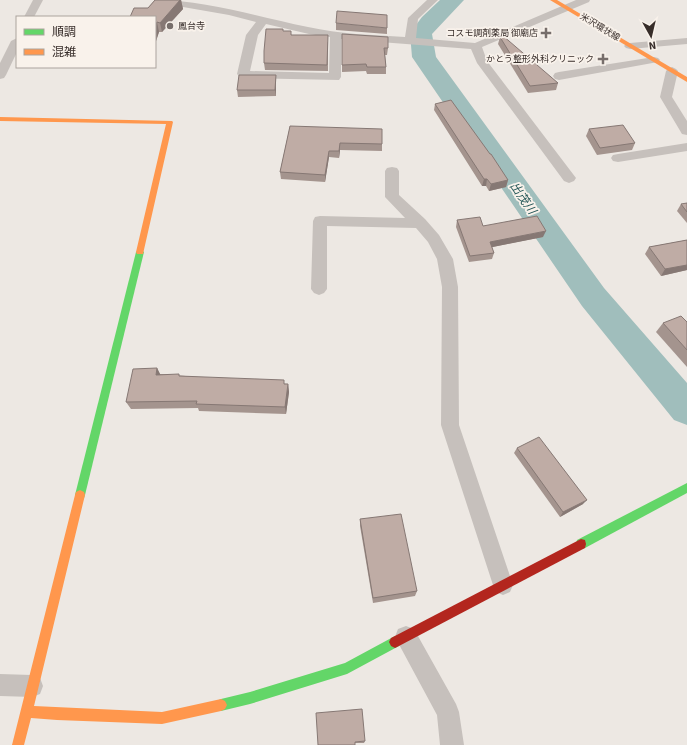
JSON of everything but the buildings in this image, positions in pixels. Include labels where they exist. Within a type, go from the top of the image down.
[{"type":"street","points":[[30,16],[38,0]]},
{"type":"street","points":[[160,0],[234,9],[263,20],[309,31],[336,35],[476,46],[585,0]]},
{"type":"street","points":[[410,40],[413,18],[433,0]]},
{"type":"street","name":"米沢環状線","points":[[553,0],[687,80]]},
{"type":"street","points":[[263,20],[252,35],[243,74],[334,77],[336,35]]},
{"type":"street","points":[[630,46],[687,41]]},
{"type":"street","points":[[0,75],[16,43]]},
{"type":"street","points":[[476,46],[481,61],[569,178]]},
{"type":"street","points":[[559,76],[654,60]]},
{"type":"street","points":[[672,71],[666,97],[687,131]]},
{"type":"street","points":[[0,119],[170,122],[131,290],[18,745]]},
{"type":"street","points":[[618,158],[687,147]]},
{"type":"street","points":[[392,170],[392,197],[420,223],[434,239],[445,259],[450,286],[450,425],[503,585]]},
{"type":"street","points":[[319,289],[320,221],[420,223]]},
{"type":"street","points":[[26,711],[57,714],[162,718],[250,698],[347,668],[687,488]]},
{"type":"street","points":[[406,637],[448,712],[452,745]]},
{"type":"street","points":[[0,685],[32,686]]},
{"type":"waterway","name":"出茂川","points":[[453,0],[421,33],[424,57],[593,297],[687,409]]},
{"type":"traffic: fast","points":[[80,495],[140,252]]},
{"type":"traffic: fast","points":[[581,544],[687,488]]},
{"type":"traffic: fast","points":[[221,705],[250,698],[347,668],[395,642]]},
{"type":"traffic: slow","points":[[553,0],[687,80]]},
{"type":"traffic: slow","points":[[0,119],[170,122],[140,252]]},
{"type":"traffic: slow","points":[[18,745],[80,495]]},
{"type":"traffic: slow","points":[[26,711],[57,714],[162,718],[221,705]]},
{"type":"traffic: jam","points":[[395,642],[581,544]]},
{"type":"place","name":"鳳台寺","points":[[170,26]]},
{"type":"place","name":"コスモ調剤薬局 御廟店","points":[[546,33]]},
{"type":"place","name":"かとう整形外科クリニック","points":[[603,59]]}]
